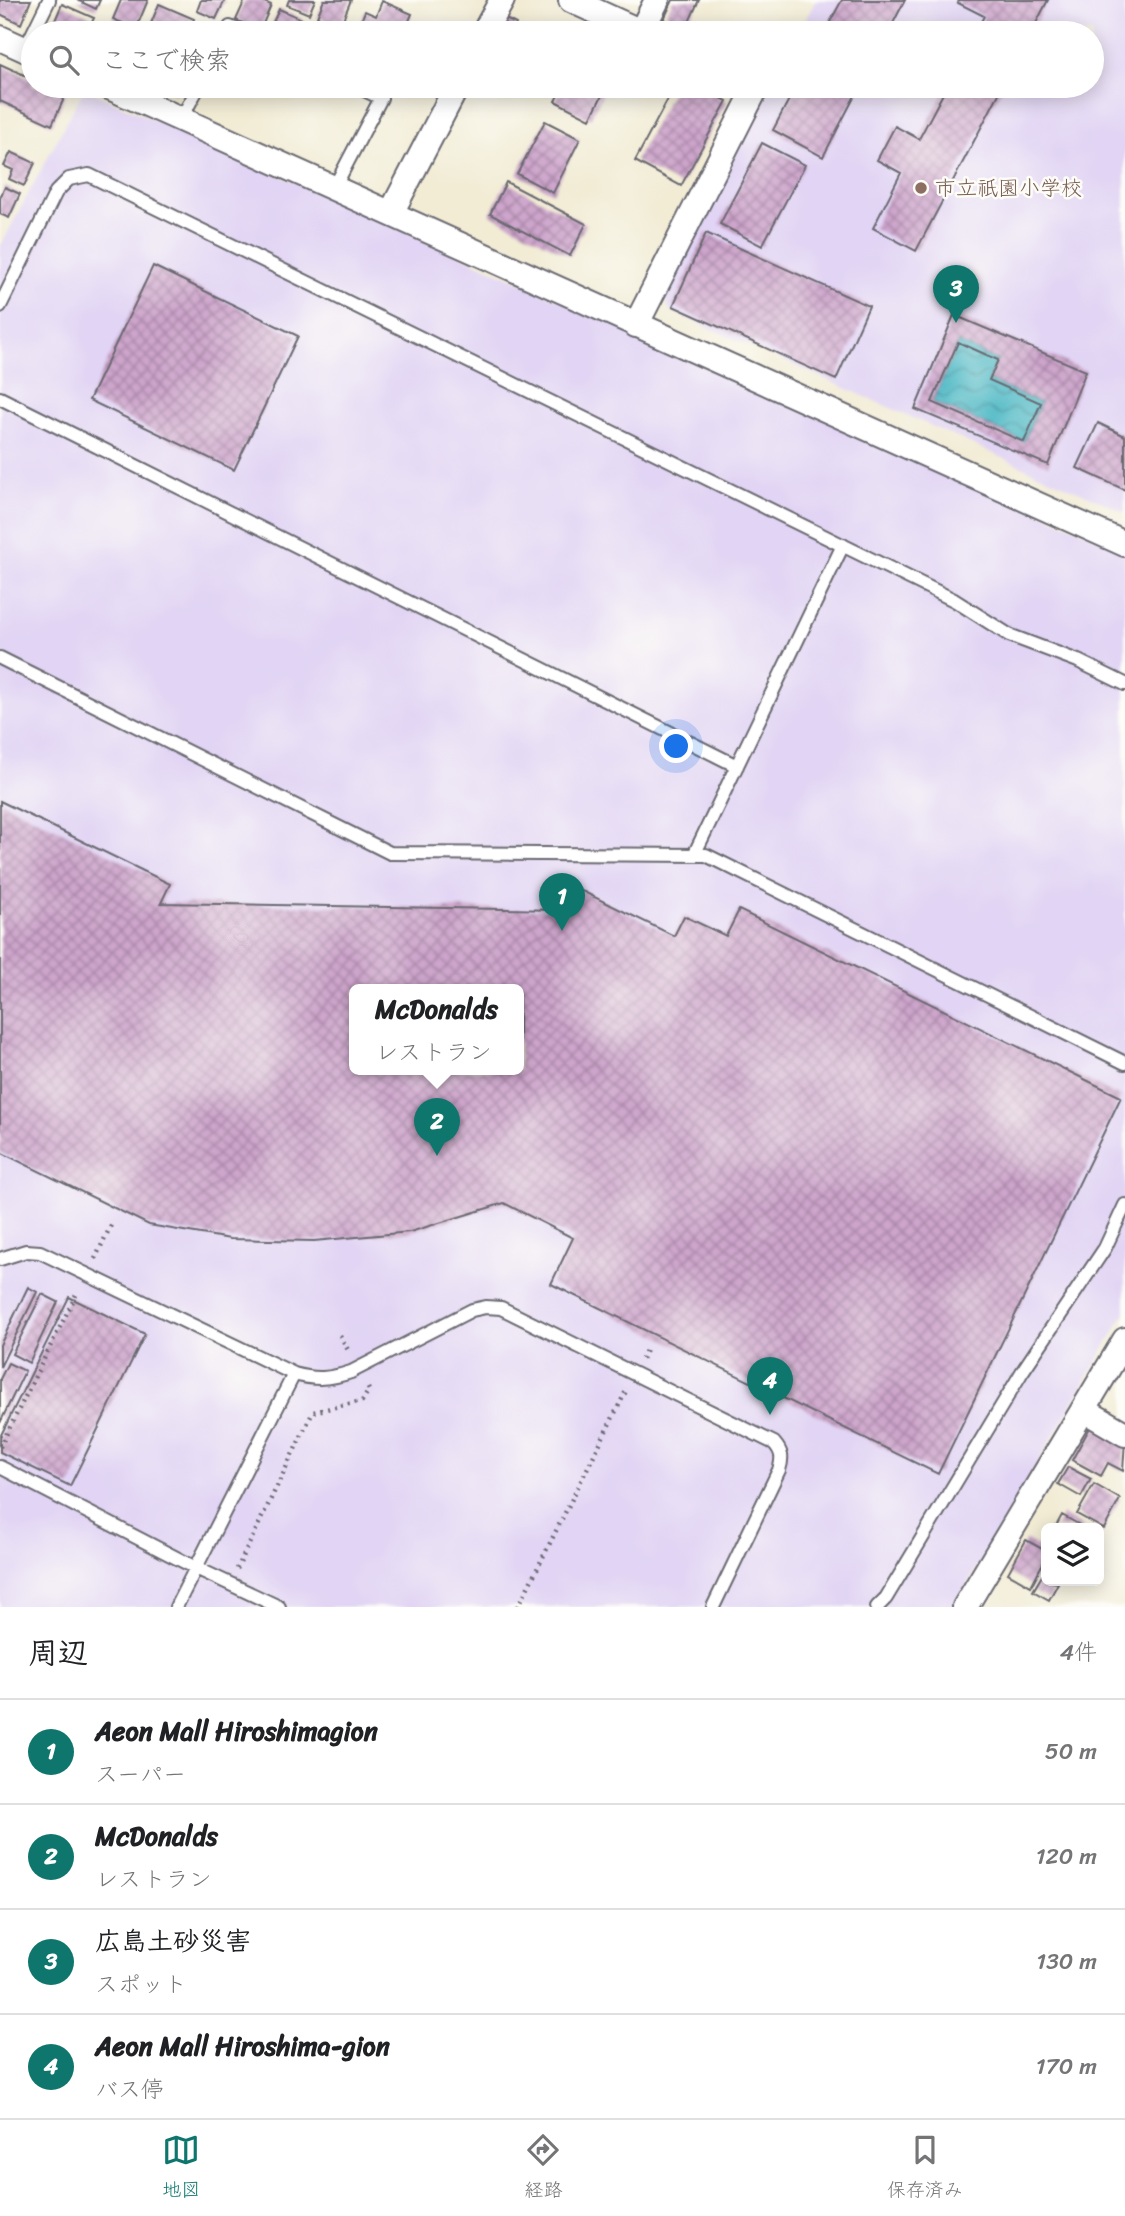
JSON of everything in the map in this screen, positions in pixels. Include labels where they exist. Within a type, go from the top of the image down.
[{"type":"street","points":[[491,21],[502,0]]},
{"type":"street","points":[[571,0],[616,21]]},
{"type":"street","points":[[647,21],[657,0]]},
{"type":"street","points":[[0,38],[21,47]]},
{"type":"street","points":[[134,98],[1125,544]]},
{"type":"street","points":[[391,213],[451,98]]},
{"type":"street","points":[[636,325],[751,98]]},
{"type":"street","points":[[965,1607],[1125,1340]]},
{"type":"street","points":[[1084,1410],[1125,1434]]},
{"type":"lane","points":[[41,21],[49,0]]},
{"type":"lane","points":[[181,119],[192,98]]},
{"type":"lane","points":[[334,188],[380,98]]},
{"type":"lane","points":[[0,306],[56,192],[69,179],[89,175],[954,600],[1009,635],[1078,661],[1125,684]]},
{"type":"lane","points":[[0,398],[737,766]]},
{"type":"lane","points":[[694,855],[843,545]]},
{"type":"lane","points":[[0,659],[390,853],[706,855],[1125,1063]]},
{"type":"lane","points":[[877,1607],[886,1598],[1022,1372],[1105,1248],[1125,1205]]},
{"type":"lane","points":[[0,1259],[26,1251],[40,1252],[294,1374],[313,1379],[331,1379],[358,1369],[472,1310],[501,1308],[774,1443],[780,1450],[782,1460],[779,1470],[713,1607]]},
{"type":"lane","points":[[176,1607],[294,1374]]},
{"type":"lane","points":[[0,1467],[196,1568],[279,1607]]},
{"type":"path","points":[[0,1447],[113,1221]]},
{"type":"path","points":[[230,1584],[313,1412],[362,1401],[369,1390],[340,1335]]},
{"type":"path","points":[[518,1607],[647,1348]]},
{"type":"shaded area","name":"市立祇園小学校","points":[[816,0],[1125,0],[1125,512],[669,310],[663,291],[765,98],[1104,98],[1104,21],[805,21]]},
{"type":"shaded area","points":[[79,98],[104,98],[1125,550],[1125,1313],[954,1607],[0,1607],[0,247]]},
{"type":"water","points":[[958,342],[998,360],[989,380],[1041,403],[1024,442],[932,402]]},
{"type":"building","points":[[0,0],[31,0],[21,24],[0,14]]},
{"type":"building","points":[[77,0],[100,0],[96,9]]},
{"type":"building","points":[[121,0],[148,0],[139,21],[113,19]]},
{"type":"building","points":[[201,0],[225,0],[216,19],[197,11]]},
{"type":"building","points":[[245,0],[260,0],[271,5],[264,21],[236,20]]},
{"type":"building","points":[[289,0],[315,0],[309,14],[287,5]]},
{"type":"building","points":[[324,0],[351,0],[342,21],[326,21],[317,17]]},
{"type":"building","points":[[673,0],[699,0],[690,21],[663,21]]},
{"type":"building","points":[[842,0],[905,0],[894,21],[831,21]]},
{"type":"building","points":[[959,0],[1048,0],[1037,21],[981,21],[984,16],[958,3]]},
{"type":"building","points":[[382,1],[412,14],[409,21],[361,21],[365,11],[376,16]]},
{"type":"building","points":[[62,4],[94,18],[93,21],[55,21]]},
{"type":"building","points":[[159,4],[194,19],[193,21],[152,21]]},
{"type":"building","points":[[279,9],[302,19],[301,21],[274,21]]},
{"type":"building","points":[[499,16],[510,21],[497,21]]},
{"type":"building","points":[[0,64],[21,74],[21,98],[64,98],[52,125],[0,101]]},
{"type":"building","points":[[557,98],[601,98],[590,119],[555,101]]},
{"type":"building","points":[[669,98],[721,98],[727,101],[681,186],[635,161]]},
{"type":"building","points":[[790,98],[854,98],[823,157],[773,130]]},
{"type":"building","points":[[941,98],[997,98],[916,251],[873,228],[901,173],[877,160],[895,126],[919,139]]},
{"type":"building","points":[[545,121],[580,139],[553,193],[517,174]]},
{"type":"building","points":[[762,143],[805,165],[762,246],[720,224]]},
{"type":"building","points":[[11,152],[35,163],[24,186],[9,179],[13,170],[4,166]]},
{"type":"building","points":[[506,182],[586,224],[570,256],[490,214]]},
{"type":"building","points":[[5,187],[20,194],[9,218],[0,214],[0,198]]},
{"type":"building","points":[[706,233],[869,306],[836,380],[673,306]]},
{"type":"building","points":[[153,266],[298,336],[234,470],[89,400]]},
{"type":"building","points":[[954,315],[1086,371],[1048,465],[915,409]],"holes":[[[958,342],[998,360],[989,380],[1041,403],[1024,442],[932,402]]]},
{"type":"building","points":[[1098,423],[1125,436],[1125,490],[1077,468]]},
{"type":"building","points":[[0,801],[170,884],[161,903],[563,910],[576,888],[674,936],[684,916],[726,936],[739,910],[1121,1097],[938,1474],[551,1284],[573,1238],[504,1203],[410,1232],[314,1241],[230,1239],[149,1225],[0,1152]]},
{"type":"building","points":[[28,1287],[37,1292],[0,1367],[0,1345]]},
{"type":"building","points":[[42,1294],[58,1302],[29,1363],[12,1354]]},
{"type":"building","points":[[69,1297],[145,1334],[70,1486],[0,1452],[0,1437]]},
{"type":"building","points":[[8,1363],[25,1371],[0,1423],[0,1379]]},
{"type":"building","points":[[1093,1422],[1125,1440],[1123,1471],[1108,1463],[1101,1476],[1072,1460]]},
{"type":"building","points":[[1068,1467],[1091,1479],[1081,1497],[1058,1484]]},
{"type":"building","points":[[1094,1484],[1120,1499],[1104,1529],[1104,1523],[1093,1523],[1077,1514]]},
{"type":"building","points":[[1062,1515],[1076,1523],[1058,1523]]},
{"type":"building","points":[[1026,1540],[1041,1548],[1041,1567],[1031,1586],[1008,1573]]},
{"type":"building","points":[[1041,1577],[1041,1586],[1056,1586],[1049,1600],[1033,1591]]},
{"type":"place","name":"市立祇園小学校","points":[[921,188]]},
{"type":"place","name":"広島土砂災害","points":[[956,323]]},
{"type":"place","name":"Aeon Mall Hiroshimagion","points":[[562,931]]},
{"type":"place","name":"McDonalds","points":[[437,1156]]},
{"type":"place","name":"Aeon Mall Hiroshima-gion","points":[[770,1415]]}]
